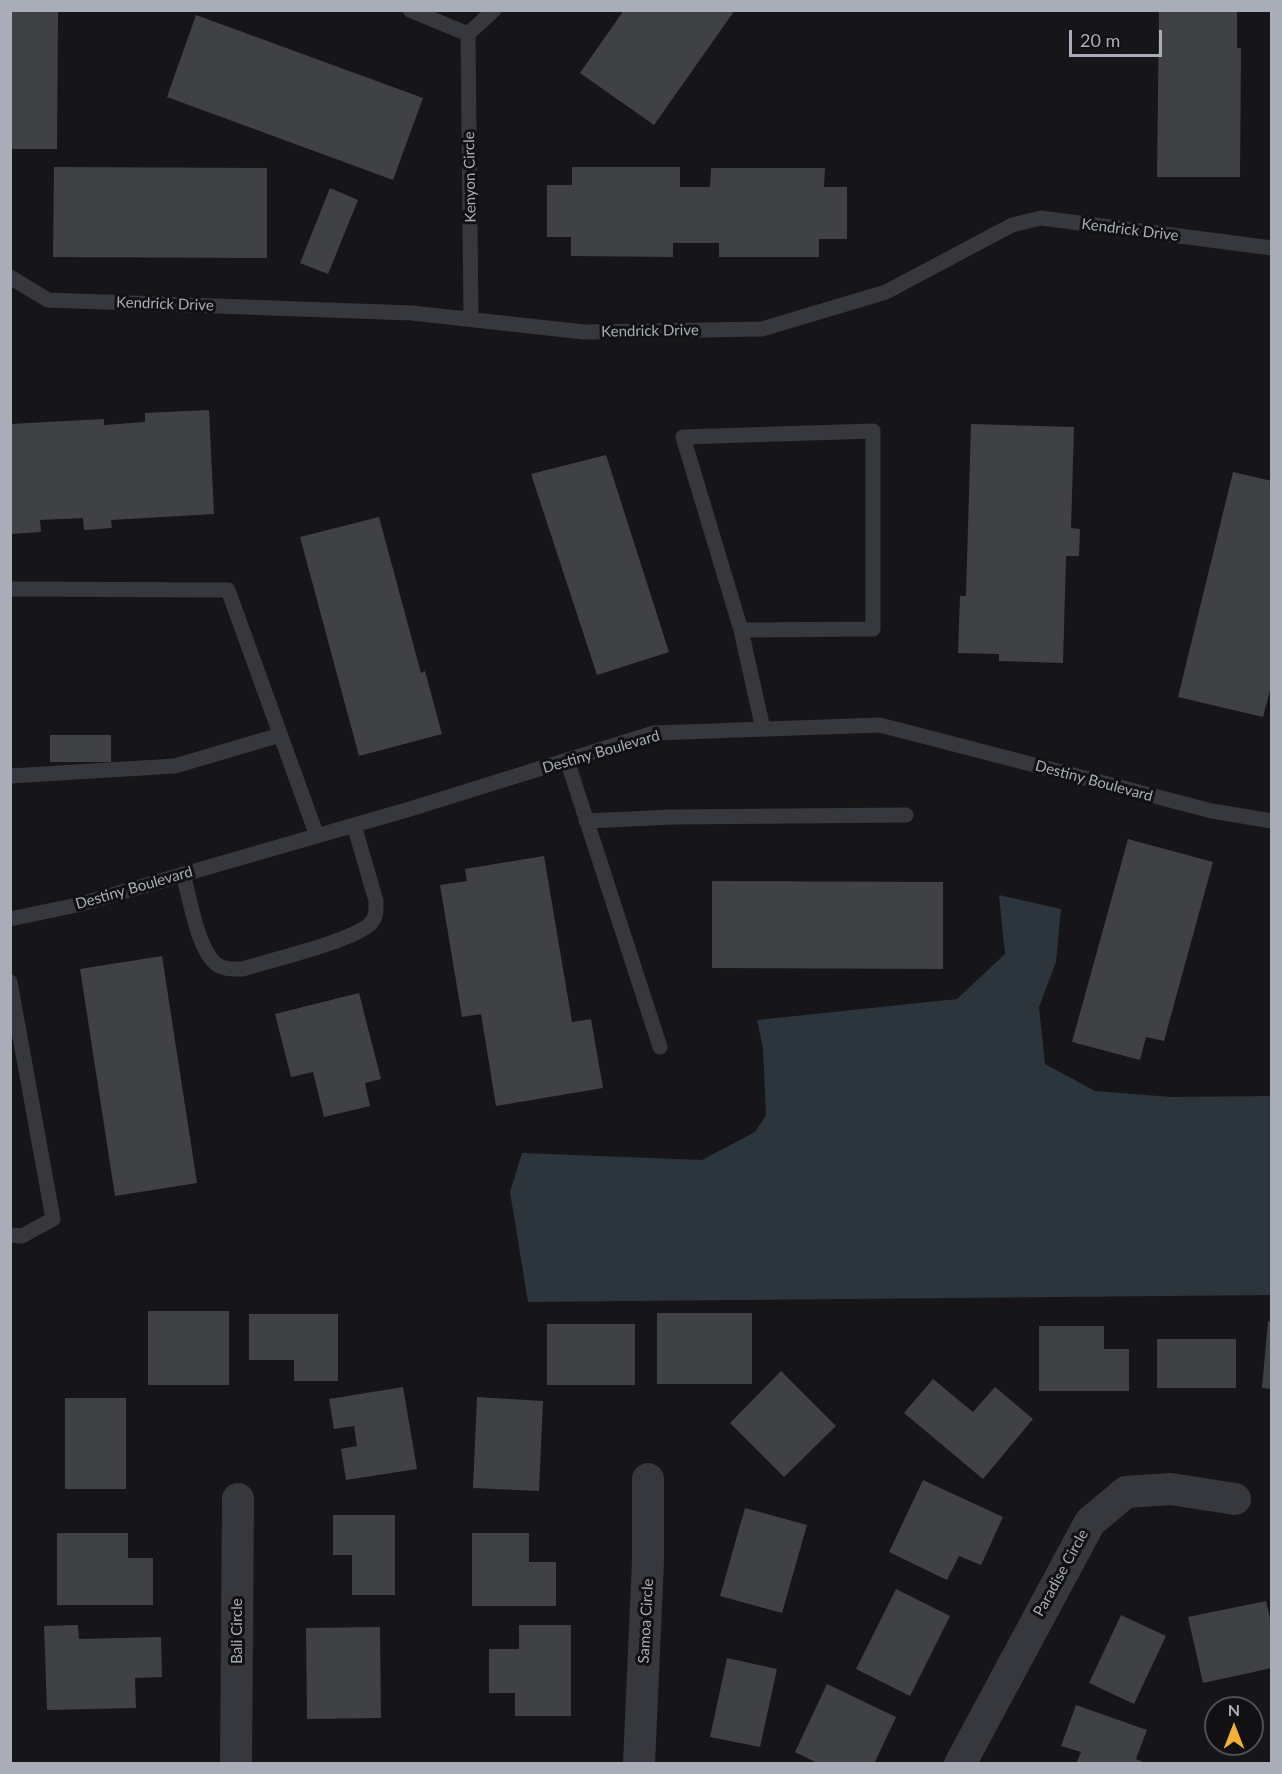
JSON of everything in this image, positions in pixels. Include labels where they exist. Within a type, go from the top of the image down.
[{"type":"street","name":"Samoa Circle","points":[[639,1764],[648,1561],[648,1479]]},
{"type":"street","name":"Paradise Circle","points":[[960,1764],[1090,1522],[1126,1492],[1171,1489],[1235,1499]]},
{"type":"street","name":"Bali Circle","points":[[236,1764],[238,1499]]},
{"type":"lane","points":[[410,10],[468,34],[494,10]]},
{"type":"lane","name":"Kenyon Circle","points":[[468,34],[471,319]]},
{"type":"lane","name":"Kendrick Drive","points":[[10,277],[48,300],[412,313],[584,332],[762,329],[886,292],[1012,225],[1041,218],[1272,248]]},
{"type":"lane","points":[[741,630],[873,628],[873,431],[683,437],[741,630],[763,729]]},
{"type":"lane","points":[[10,589],[228,590],[317,836]]},
{"type":"lane","name":"Destiny Boulevard","points":[[10,919],[77,905],[317,836],[654,733],[880,725],[1212,811],[1272,821]]},
{"type":"lane","points":[[10,776],[175,766],[280,735]]},
{"type":"lane","points":[[567,760],[660,1047]]},
{"type":"lane","points":[[586,821],[673,817],[906,815]]},
{"type":"lane","points":[[183,874],[207,952],[216,963],[227,969],[243,969],[347,936],[372,922],[376,913],[376,901],[354,825]]},
{"type":"lane","points":[[10,982],[12,1004],[53,1219],[22,1236],[10,1235]]},
{"type":"shaded area","points":[[999,895],[1061,909],[1056,962],[1039,1007],[1045,1064],[1095,1091],[1171,1097],[1271,1096],[1271,1295],[528,1302],[510,1192],[522,1153],[702,1160],[755,1132],[766,1115],[763,1048],[757,1020],[957,999],[1005,954]]},
{"type":"building","points":[[10,10],[58,10],[57,149],[10,149]]},
{"type":"building","points":[[624,10],[735,10],[654,125],[580,73]]},
{"type":"building","points":[[1159,10],[1237,10],[1237,48],[1241,48],[1240,177],[1157,177]]},
{"type":"building","points":[[196,15],[423,98],[393,180],[167,97]]},
{"type":"building","points":[[54,167],[267,168],[267,258],[53,257]]},
{"type":"building","points":[[572,167],[680,167],[680,187],[710,187],[711,168],[825,168],[824,187],[847,187],[847,239],[819,239],[819,257],[719,257],[719,243],[673,243],[673,257],[571,256],[571,237],[547,237],[547,185],[572,185]]},
{"type":"building","points":[[330,188],[358,200],[328,274],[300,263]]},
{"type":"building","points":[[209,410],[214,514],[111,520],[112,528],[84,530],[83,518],[40,520],[41,532],[10,534],[10,424],[104,419],[104,425],[145,422],[145,413]]},
{"type":"building","points":[[971,424],[1074,427],[1071,528],[1080,529],[1079,556],[1066,556],[1063,663],[999,661],[999,654],[958,653],[960,596],[966,596]]},
{"type":"building","points":[[606,455],[669,652],[597,675],[531,474]]},
{"type":"building","points":[[1233,472],[1272,481],[1272,683],[1263,717],[1178,697]]},
{"type":"building","points":[[379,517],[421,673],[425,671],[442,734],[359,756],[300,537]]},
{"type":"building","points":[[50,735],[111,735],[111,762],[50,762]]},
{"type":"building","points":[[1128,839],[1213,862],[1164,1041],[1146,1037],[1140,1060],[1072,1042]]},
{"type":"building","points":[[544,856],[572,1022],[591,1019],[603,1088],[496,1106],[481,1014],[462,1017],[440,885],[467,881],[465,869]]},
{"type":"building","points":[[712,881],[943,882],[943,969],[712,968]]},
{"type":"building","points":[[162,956],[197,1183],[115,1196],[80,969]]},
{"type":"building","points":[[359,993],[381,1079],[365,1083],[370,1106],[324,1117],[313,1072],[291,1077],[275,1014]]},
{"type":"building","points":[[148,1311],[229,1311],[229,1385],[148,1385]]},
{"type":"building","points":[[657,1313],[752,1313],[752,1384],[657,1384]]},
{"type":"building","points":[[249,1314],[338,1314],[338,1381],[294,1381],[294,1360],[249,1360]]},
{"type":"building","points":[[1268,1321],[1272,1322],[1272,1389],[1262,1388]]},
{"type":"building","points":[[547,1324],[635,1324],[635,1385],[547,1385]]},
{"type":"building","points":[[1039,1326],[1104,1326],[1104,1349],[1129,1349],[1129,1391],[1039,1391]]},
{"type":"building","points":[[1157,1339],[1236,1339],[1236,1388],[1157,1388]]},
{"type":"building","points":[[781,1371],[836,1426],[784,1477],[730,1423]]},
{"type":"building","points":[[933,1379],[973,1412],[995,1387],[1033,1419],[983,1479],[904,1413]]},
{"type":"building","points":[[403,1387],[417,1469],[346,1480],[341,1449],[357,1446],[354,1426],[334,1429],[329,1399]]},
{"type":"building","points":[[477,1397],[543,1401],[539,1491],[473,1488]]},
{"type":"building","points":[[65,1398],[126,1398],[126,1489],[65,1489]]},
{"type":"building","points":[[923,1480],[1003,1517],[981,1565],[959,1556],[947,1580],[889,1552]]},
{"type":"building","points":[[745,1508],[807,1525],[782,1613],[720,1596]]},
{"type":"building","points":[[333,1515],[395,1515],[395,1595],[352,1595],[352,1555],[333,1555]]},
{"type":"building","points":[[57,1533],[128,1533],[128,1558],[153,1558],[153,1605],[57,1605]]},
{"type":"building","points":[[472,1533],[529,1533],[529,1562],[556,1562],[556,1606],[472,1606]]},
{"type":"building","points":[[896,1589],[950,1616],[910,1696],[856,1669]]},
{"type":"building","points":[[1266,1601],[1272,1627],[1272,1668],[1203,1683],[1188,1617]]},
{"type":"building","points":[[1121,1615],[1166,1636],[1134,1704],[1089,1683]]},
{"type":"building","points":[[78,1625],[79,1639],[161,1637],[162,1677],[135,1678],[136,1708],[47,1710],[44,1626]]},
{"type":"building","points":[[519,1625],[571,1625],[571,1716],[515,1716],[515,1693],[489,1693],[489,1649],[519,1649]]},
{"type":"building","points":[[380,1627],[381,1718],[307,1719],[306,1628]]},
{"type":"building","points":[[727,1658],[777,1669],[760,1747],[710,1737]]},
{"type":"building","points":[[827,1684],[896,1717],[874,1764],[819,1764],[795,1752]]},
{"type":"building","points":[[1076,1705],[1147,1730],[1136,1759],[1148,1764],[1076,1764],[1081,1752],[1061,1746]]}]
